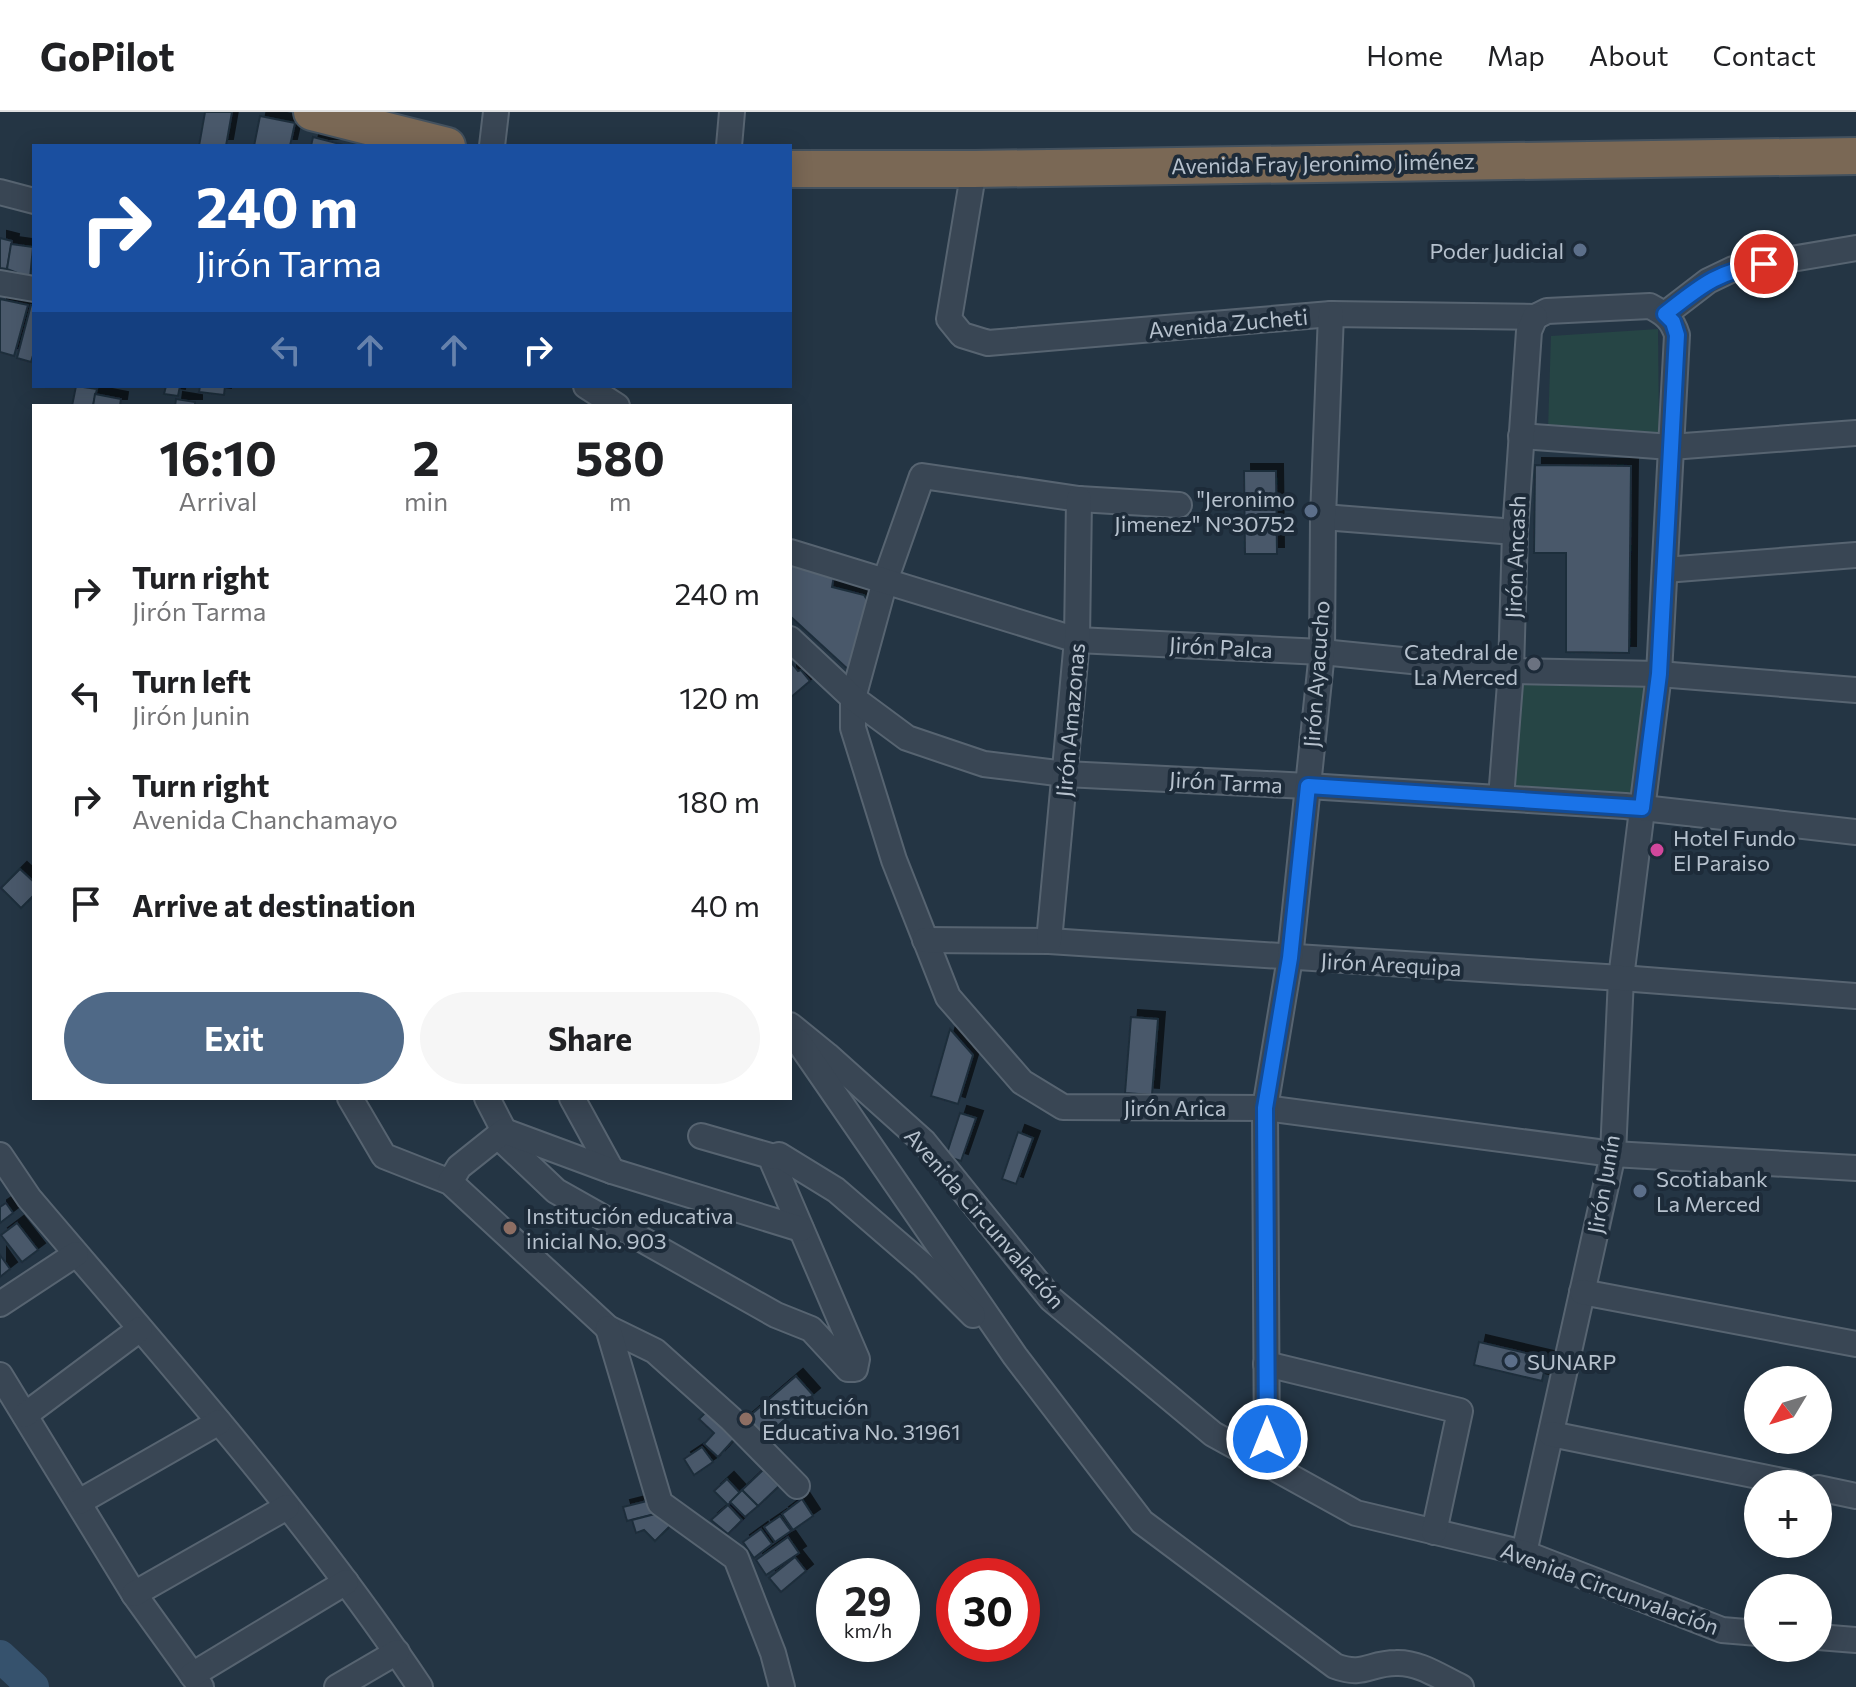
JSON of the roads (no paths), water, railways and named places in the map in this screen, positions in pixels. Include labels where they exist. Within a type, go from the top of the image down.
[{"type":"highway","points":[[312,112],[439,144]]},
{"type":"highway","name":"Avenida Fray Jeronimo Jiménez","points":[[792,169],[1856,156]]},
{"type":"street","points":[[492,144],[496,112]]},
{"type":"street","points":[[729,144],[732,112]]},
{"type":"street","name":"Avenida Zucheti","points":[[974,169],[949,319],[962,335],[988,343],[1331,314],[1535,317],[1547,311],[1650,306],[1665,314]]},
{"type":"street","points":[[0,192],[32,200]]},
{"type":"street","points":[[1665,314],[1708,281],[1733,269],[1856,248]]},
{"type":"street","points":[[0,283],[32,289]]},
{"type":"street","name":"Jirón Ayacucho","points":[[1267,1464],[1265,1108],[1290,958],[1322,652],[1323,517],[1331,314]]},
{"type":"street","name":"Jirón Junín","points":[[1524,1553],[1613,1154],[1621,978],[1659,674],[1677,335],[1673,322],[1665,314]]},
{"type":"street","name":"Jirón Ancash","points":[[1501,798],[1511,671],[1521,436],[1529,331],[1535,317]]},
{"type":"street","points":[[589,388],[614,404]]},
{"type":"street","points":[[1521,436],[1671,447],[1856,433]]},
{"type":"street","name":"Jirón Arica","points":[[1079,499],[922,476],[885,581],[853,698],[853,728],[894,860],[948,997],[1022,1082],[1063,1107],[1265,1108],[1613,1154],[1856,1168]]},
{"type":"street","points":[[1079,499],[1179,505]]},
{"type":"street","name":"Jirón Amazonas","points":[[1049,941],[1077,640],[1079,499]]},
{"type":"street","points":[[1323,517],[1515,532]]},
{"type":"street","name":"Jirón Palca","points":[[792,553],[1077,640],[1322,652],[1511,671],[1659,674],[1856,690]]},
{"type":"street","points":[[1665,570],[1856,555]]},
{"type":"street","name":"Jirón Tarma","points":[[792,641],[853,698],[907,738],[984,764],[1065,774],[1642,808],[1856,832]]},
{"type":"street","name":"Jirón Arequipa","points":[[925,940],[1049,941],[1856,996]]},
{"type":"street","name":"Avenida Circunvalación","points":[[792,1029],[827,1055],[924,1142],[1051,1299],[1213,1434],[1356,1513],[1524,1553],[1722,1630],[1744,1632]]},
{"type":"street","points":[[792,1030],[999,1333],[1142,1522],[1335,1666],[1352,1672],[1394,1663],[1414,1664],[1461,1687]]},
{"type":"street","points":[[351,1100],[384,1156],[450,1182],[608,1328],[655,1351],[731,1419],[797,1486]]},
{"type":"street","points":[[488,1100],[501,1134],[556,1191],[776,1315],[811,1329],[848,1369],[855,1369],[857,1359],[773,1163],[774,1157]]},
{"type":"street","points":[[573,1100],[612,1171]]},
{"type":"street","points":[[450,1182],[459,1167],[501,1134]]},
{"type":"street","points":[[501,1134],[801,1229]]},
{"type":"street","points":[[701,1136],[774,1157],[779,1155],[836,1190],[924,1266],[978,1320],[999,1333]]},
{"type":"street","points":[[2,1162],[287,1507],[346,1582],[420,1687]]},
{"type":"street","points":[[0,1304],[76,1254]]},
{"type":"street","points":[[1582,1292],[1856,1344]]},
{"type":"street","points":[[608,1328],[660,1503],[736,1558],[773,1653],[782,1687]]},
{"type":"street","points":[[25,1415],[140,1329]]},
{"type":"street","points":[[1266,1364],[1460,1411],[1434,1532]]},
{"type":"street","points":[[0,1375],[134,1594],[196,1681],[346,1582]]},
{"type":"street","points":[[79,1502],[219,1422]]},
{"type":"street","points":[[1551,1434],[1744,1473]]},
{"type":"street","points":[[1832,1491],[1856,1496]]},
{"type":"street","points":[[134,1594],[287,1507]]},
{"type":"street","points":[[1832,1638],[1856,1640]]},
{"type":"street","points":[[337,1687],[397,1652]]},
{"type":"waterway","points":[[0,1656],[33,1687]]},
{"type":"place","name":"Poder Judicial","points":[[1580,250]]},
{"type":"place","name":"\"Jeronimo Jimenez\" N°30752","points":[[1311,511]]},
{"type":"place","name":"Catedral de La Merced","points":[[1534,664]]},
{"type":"place","name":"Hotel Fundo El Paraiso","points":[[1657,850]]},
{"type":"place","name":"Scotiabank La Merced","points":[[1640,1191]]},
{"type":"place","name":"Institución educativa inicial No. 903","points":[[510,1228]]},
{"type":"place","name":"SUNARP","points":[[1511,1361]]},
{"type":"place","name":"Institución Educativa No. 31961","points":[[746,1419]]}]
